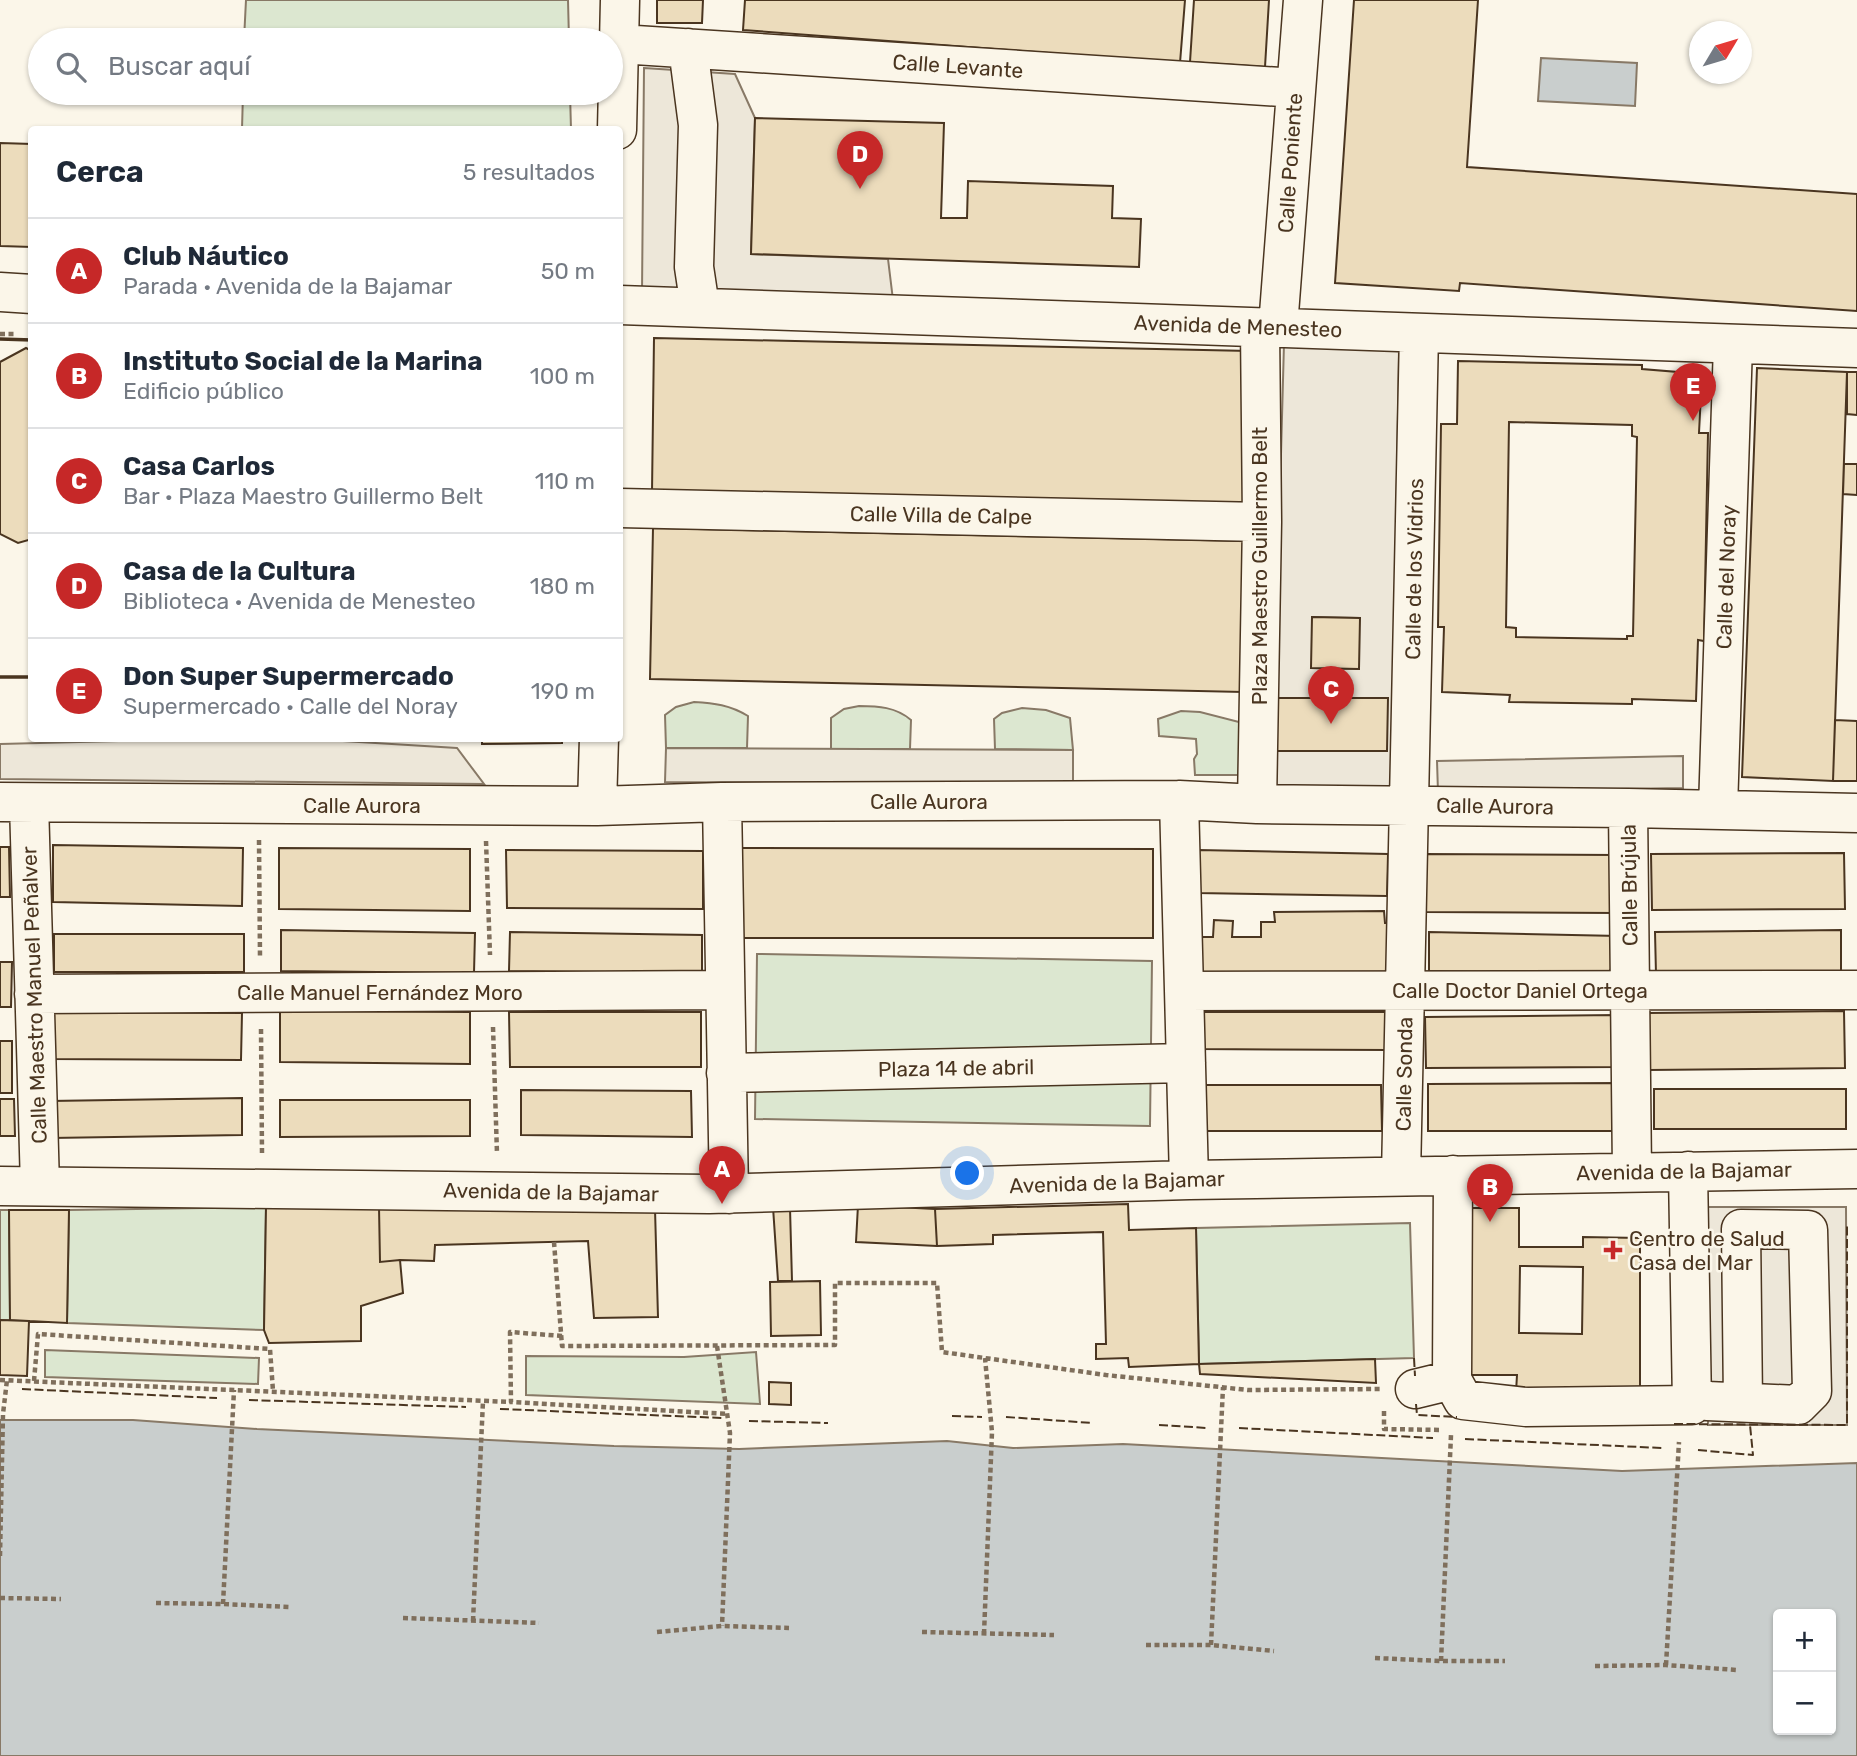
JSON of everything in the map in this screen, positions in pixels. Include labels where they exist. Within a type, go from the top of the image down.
[{"type":"street","points":[[620,0],[620,28]]},
{"type":"street","name":"Calle Poniente","points":[[1269,327],[1296,88],[1303,0]]},
{"type":"street","name":"Calle Levante","points":[[623,44],[1296,88]]},
{"type":"street","points":[[688,48],[698,125],[694,267],[700,307]]},
{"type":"street","points":[[617,126],[618,105]]},
{"type":"street","points":[[0,292],[28,294]]},
{"type":"street","name":"Avenida de Menesteo","points":[[623,304],[1857,348]]},
{"type":"street","name":"Plaza Maestro Guillermo Belt","points":[[1256,804],[1269,327]]},
{"type":"street","name":"Calle de los Vidrios","points":[[1409,805],[1419,333]]},
{"type":"street","name":"Calle del Noray","points":[[1718,810],[1733,344]]},
{"type":"street","name":"Calle Villa de Calpe","points":[[623,509],[1262,522]]},
{"type":"street","points":[[597,806],[599,742]]},
{"type":"street","points":[[1179,800],[1189,1180]]},
{"type":"street","name":"Calle Aurora","points":[[14,803],[597,806],[722,802],[1179,800],[1256,804],[1857,813]]},
{"type":"street","points":[[722,802],[729,1194]]},
{"type":"street","name":"Calle Maestro Manuel Peñalver","points":[[14,803],[34,994],[40,1186]]},
{"type":"street","name":"Calle Sonda","points":[[1401,1176],[1409,805]]},
{"type":"street","name":"Calle Brújula","points":[[1628,808],[1632,1172]]},
{"type":"street","name":"Calle Manuel Fernández Moro","points":[[34,994],[725,990]]},
{"type":"street","name":"Calle Doctor Daniel Ortega","points":[[1184,991],[1857,990]]},
{"type":"street","name":"Plaza 14 de abril","points":[[726,1073],[1186,1063]]},
{"type":"street","name":"Avenida de la Bajamar","points":[[0,1186],[729,1194],[827,1198],[1189,1180],[1857,1169]]},
{"type":"street","points":[[1453,1175],[1452,1380],[1463,1400],[1526,1406],[1692,1405],[1688,1171]]},
{"type":"street","points":[[1415,1389],[1452,1380]]},
{"type":"street","points":[[1691,1393],[1707,1401],[1743,1402]]},
{"type":"path","points":[[554,1242],[562,1346],[835,1345],[835,1283],[937,1283],[942,1352],[1106,1375],[1248,1390],[1415,1389]]},
{"type":"path","points":[[511,1402],[510,1332],[562,1336]]},
{"type":"path","points":[[34,1381],[38,1334],[270,1349],[273,1391]]},
{"type":"path","points":[[717,1346],[730,1433],[722,1626]]},
{"type":"path","points":[[984,1634],[992,1432],[985,1358]]},
{"type":"path","points":[[0,1380],[728,1414]]},
{"type":"path","points":[[0,1556],[3,1414],[7,1380]]},
{"type":"path","points":[[1211,1645],[1223,1387]]},
{"type":"path","points":[[223,1604],[234,1390]]},
{"type":"path","points":[[473,1621],[483,1401]]},
{"type":"path","points":[[1441,1661],[1451,1431]]},
{"type":"path","points":[[1666,1665],[1679,1436]]},
{"type":"path","points":[[0,1598],[61,1599]]},
{"type":"path","points":[[156,1604],[290,1607]]},
{"type":"path","points":[[403,1618],[539,1623]]},
{"type":"path","points":[[657,1632],[722,1626],[789,1628]]},
{"type":"path","points":[[922,1632],[1054,1635]]},
{"type":"path","points":[[1146,1645],[1211,1645],[1274,1651]]},
{"type":"path","points":[[1375,1658],[1505,1661]]},
{"type":"path","points":[[1595,1666],[1666,1665],[1737,1670]]},
{"type":"green space","points":[[246,0],[568,0],[569,28],[245,28]]},
{"type":"green space","points":[[243,105],[570,105],[571,126],[242,126]]},
{"type":"green space","points":[[694,702],[722,705],[748,716],[747,748],[666,748],[665,715],[676,707]]},
{"type":"green space","points":[[859,706],[893,710],[911,720],[910,749],[831,749],[831,718],[844,709]]},
{"type":"green space","points":[[1022,708],[1046,710],[1070,718],[1073,750],[995,749],[994,719],[1002,713]]},
{"type":"green space","points":[[1181,711],[1200,712],[1239,722],[1239,775],[1195,775],[1196,739],[1159,736],[1158,719]]},
{"type":"green space","points":[[757,954],[1152,961],[1150,1126],[755,1119]]},
{"type":"green space","points":[[266,1207],[264,1330],[67,1323],[69,1210]]},
{"type":"green space","points":[[0,1210],[9,1210],[10,1320],[0,1320]]},
{"type":"green space","points":[[1410,1223],[1414,1358],[1199,1364],[1196,1228]]},
{"type":"green space","points":[[45,1350],[259,1358],[258,1384],[45,1377]]},
{"type":"green space","points":[[756,1352],[760,1404],[526,1395],[526,1356],[684,1357]]},
{"type":"shaded area","points":[[1541,58],[1637,63],[1635,106],[1538,101]]},
{"type":"shaded area","points":[[644,68],[735,74],[755,118],[751,254],[888,259],[893,300],[642,293]]},
{"type":"shaded area","points":[[1284,343],[1399,349],[1392,790],[1272,787]],"holes":[[[1312,617],[1359,618],[1359,669],[1312,668]],[[1276,698],[1387,698],[1387,751],[1276,751]]]},
{"type":"shaded area","points":[[359,742],[457,748],[484,784],[0,779],[0,744]]},
{"type":"shaded area","points":[[666,748],[1073,750],[1073,783],[665,782]]},
{"type":"shaded area","points":[[1683,756],[1683,788],[1438,792],[1437,761]]},
{"type":"shaded area","points":[[1707,1207],[1846,1207],[1847,1425],[1708,1425]]},
{"type":"shaded area","points":[[0,1420],[133,1420],[257,1429],[614,1446],[739,1449],[947,1441],[1013,1448],[1123,1444],[1622,1471],[1857,1463],[1857,1756],[0,1756]]},
{"type":"building","points":[[657,0],[703,0],[702,23],[657,23]]},
{"type":"building","points":[[745,0],[1185,0],[1180,63],[743,30]]},
{"type":"building","points":[[1194,0],[1269,0],[1265,67],[1190,62]]},
{"type":"building","points":[[1354,0],[1478,0],[1467,167],[1857,194],[1857,311],[1460,283],[1459,291],[1335,283]]},
{"type":"building","points":[[755,118],[944,123],[941,218],[967,218],[968,181],[1113,186],[1112,218],[1141,219],[1139,267],[751,254]]},
{"type":"building","points":[[0,143],[28,144],[28,247],[0,246]]},
{"type":"building","points":[[654,338],[1250,351],[1247,505],[652,492]]},
{"type":"building","points":[[28,349],[28,540],[18,543],[0,534],[0,362]]},
{"type":"building","points":[[1458,361],[1642,365],[1642,369],[1702,374],[1699,433],[1708,433],[1704,641],[1698,640],[1696,701],[1632,699],[1632,704],[1509,702],[1510,695],[1442,692],[1444,627],[1438,627],[1441,424],[1457,424]],"holes":[[[1509,422],[1632,425],[1632,436],[1637,437],[1633,636],[1627,636],[1627,639],[1516,637],[1516,628],[1506,627]]]},
{"type":"building","points":[[1757,368],[1847,372],[1833,781],[1742,777]]},
{"type":"building","points":[[1847,372],[1857,372],[1857,415],[1847,414]]},
{"type":"building","points":[[1844,464],[1857,464],[1857,495],[1843,494]]},
{"type":"building","points":[[653,528],[1246,541],[1243,692],[650,679]]},
{"type":"building","points":[[1312,617],[1360,618],[1359,669],[1311,668]]},
{"type":"building","points":[[1276,698],[1388,698],[1387,751],[1275,751]]},
{"type":"building","points":[[1835,720],[1857,721],[1857,781],[1833,781]]},
{"type":"building","points":[[482,742],[562,742],[562,743]]},
{"type":"building","points":[[53,845],[243,848],[242,906],[53,902]]},
{"type":"building","points":[[0,847],[9,847],[10,897],[0,897]]},
{"type":"building","points":[[279,848],[470,849],[470,911],[279,909]]},
{"type":"building","points":[[738,848],[1153,849],[1153,938],[738,938]]},
{"type":"building","points":[[506,850],[703,851],[703,909],[507,908]]},
{"type":"building","points":[[1198,850],[1388,854],[1387,896],[1197,893]]},
{"type":"building","points":[[1844,853],[1845,909],[1652,910],[1651,854]]},
{"type":"building","points":[[1424,854],[1617,855],[1617,913],[1424,912]]},
{"type":"building","points":[[1384,911],[1385,923],[1388,923],[1389,972],[1200,973],[1199,937],[1213,937],[1214,920],[1233,921],[1232,937],[1261,937],[1261,922],[1275,922],[1274,912]]},
{"type":"building","points":[[281,930],[475,933],[474,973],[281,971]]},
{"type":"building","points":[[1841,930],[1841,973],[1656,974],[1655,932]]},
{"type":"building","points":[[510,932],[702,935],[702,973],[509,971]]},
{"type":"building","points":[[1429,932],[1619,936],[1619,975],[1429,971]]},
{"type":"building","points":[[54,934],[244,934],[244,972],[54,972]]},
{"type":"building","points":[[0,962],[12,962],[11,1007],[0,1007]]},
{"type":"building","points":[[280,1011],[470,1012],[470,1064],[280,1062]]},
{"type":"building","points":[[1844,1011],[1845,1068],[1649,1070],[1648,1013]]},
{"type":"building","points":[[51,1012],[242,1013],[241,1060],[51,1059]]},
{"type":"building","points":[[509,1012],[701,1012],[701,1067],[510,1067]]},
{"type":"building","points":[[1197,1012],[1388,1012],[1388,1050],[1198,1049]]},
{"type":"building","points":[[1617,1015],[1618,1067],[1426,1068],[1425,1017]]},
{"type":"building","points":[[0,1041],[12,1041],[12,1093],[0,1093]]},
{"type":"building","points":[[1618,1083],[1618,1131],[1428,1131],[1428,1084]]},
{"type":"building","points":[[1203,1085],[1381,1085],[1382,1131],[1204,1131]]},
{"type":"building","points":[[1654,1089],[1846,1089],[1846,1129],[1654,1129]]},
{"type":"building","points":[[521,1090],[691,1091],[692,1137],[521,1135]]},
{"type":"building","points":[[242,1098],[242,1135],[51,1138],[50,1101]]},
{"type":"building","points":[[0,1099],[14,1099],[15,1136],[0,1136]]},
{"type":"building","points":[[280,1100],[470,1100],[470,1136],[280,1137]]},
{"type":"building","points":[[1128,1204],[1129,1230],[1196,1228],[1199,1364],[1129,1367],[1128,1358],[1096,1359],[1096,1344],[1106,1344],[1103,1232],[993,1235],[993,1244],[937,1246],[935,1209]]},
{"type":"building","points":[[858,1205],[935,1209],[937,1246],[856,1242]]},
{"type":"building","points":[[266,1207],[379,1207],[380,1262],[400,1260],[403,1293],[361,1306],[361,1341],[269,1343],[264,1330]]},
{"type":"building","points":[[379,1207],[655,1209],[658,1317],[594,1318],[588,1241],[435,1245],[434,1261],[380,1262]]},
{"type":"building","points":[[773,1207],[790,1208],[792,1281],[778,1281]]},
{"type":"building","points":[[1459,1208],[1519,1208],[1519,1247],[1583,1247],[1583,1237],[1640,1238],[1640,1392],[1516,1392],[1517,1375],[1459,1375]],"holes":[[[1520,1266],[1583,1267],[1582,1334],[1519,1333]]]},
{"type":"building","points":[[9,1210],[69,1210],[67,1323],[10,1320]]},
{"type":"building","points":[[820,1281],[821,1335],[771,1336],[770,1282]]},
{"type":"building","points":[[0,1320],[29,1321],[27,1376],[0,1375]]},
{"type":"building","points":[[1375,1359],[1376,1383],[1200,1374],[1199,1364]]},
{"type":"building","points":[[769,1382],[791,1383],[791,1405],[769,1404]]},
{"type":"fence","points":[[1674,1424],[1847,1425],[1847,1223]]},
{"type":"fence","points":[[1414,1358],[1415,1376]]},
{"type":"fence","points":[[22,1389],[217,1398]]},
{"type":"fence","points":[[249,1400],[466,1407]]},
{"type":"fence","points":[[1416,1404],[1417,1415],[1457,1417]]},
{"type":"fence","points":[[500,1409],[723,1418]]},
{"type":"fence","points":[[952,1416],[982,1417]]},
{"type":"fence","points":[[1006,1417],[1092,1423]]},
{"type":"fence","points":[[749,1421],[828,1423]]},
{"type":"fence","points":[[1159,1425],[1207,1428]]},
{"type":"fence","points":[[1698,1450],[1753,1455],[1750,1425]]},
{"type":"fence","points":[[1239,1428],[1433,1438]]},
{"type":"fence","points":[[1465,1439],[1662,1448]]},
{"type":"wall","points":[[0,339],[28,340]]},
{"type":"wall","points":[[0,677],[28,677]]},
{"type":"place","name":"Casa de la Cultura","points":[[860,189]]},
{"type":"place","name":"Don Super Supermercado","points":[[1693,421]]},
{"type":"place","name":"Casa Carlos","points":[[1331,724]]},
{"type":"place","name":"Club Náutico","points":[[722,1204]]},
{"type":"place","name":"Instituto Social de la Marina","points":[[1490,1222]]},
{"type":"place","name":"Centro de Salud Casa del Mar","points":[[1613,1250]]}]
